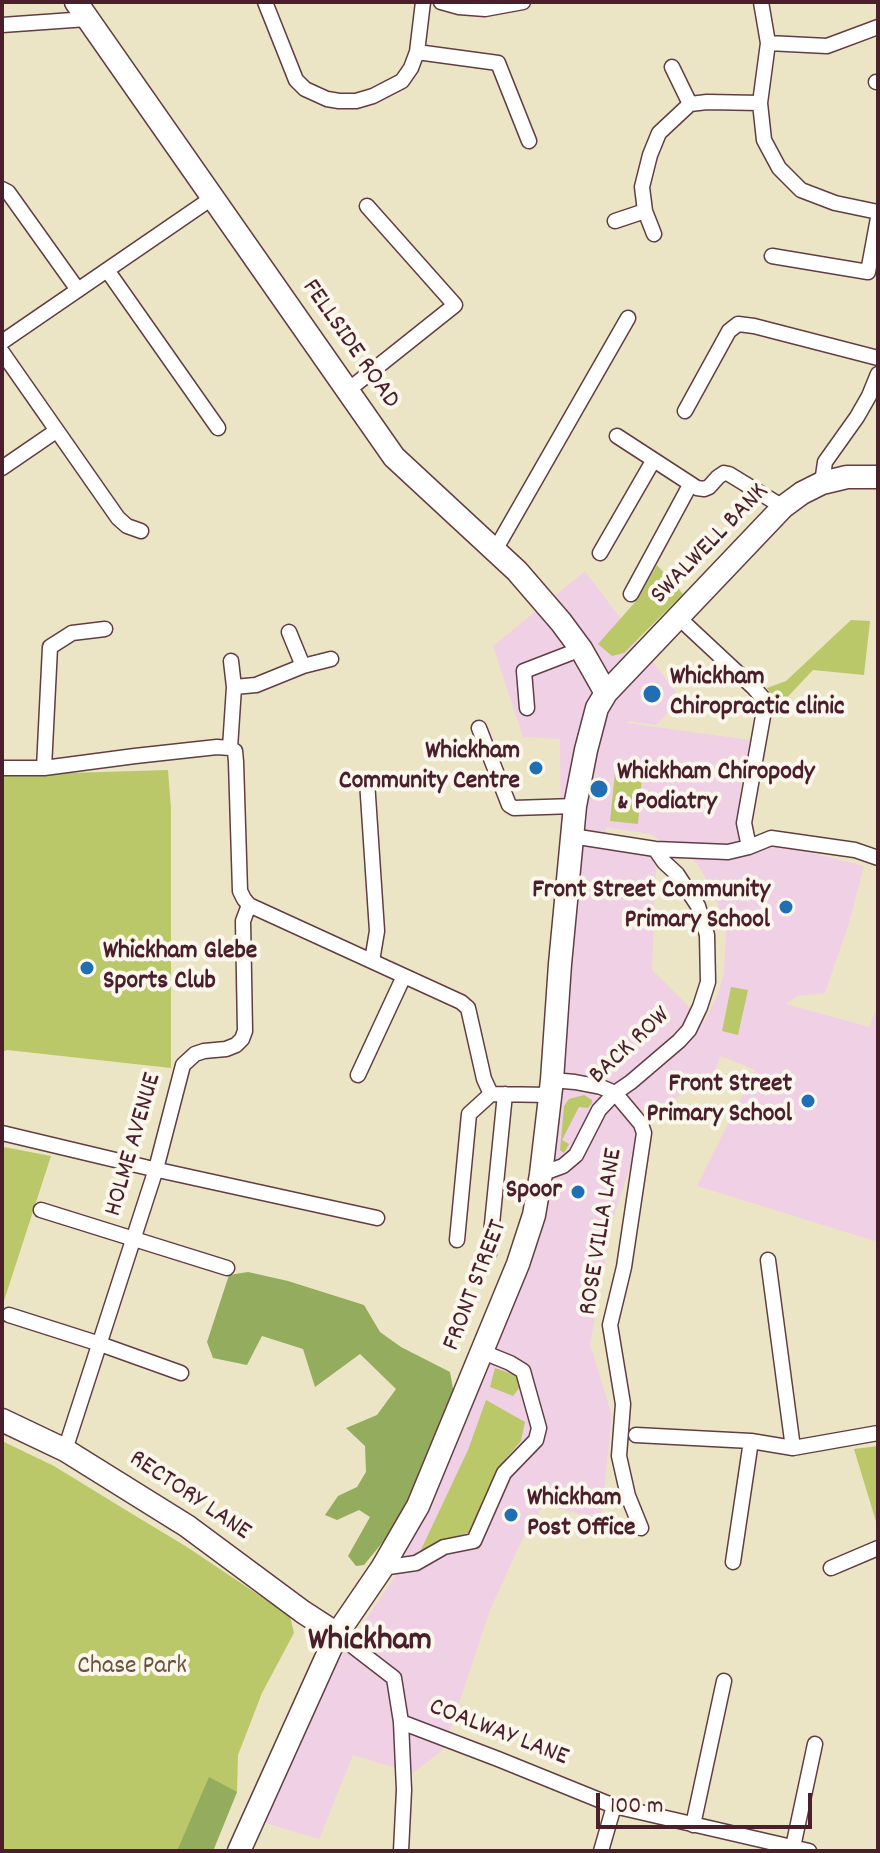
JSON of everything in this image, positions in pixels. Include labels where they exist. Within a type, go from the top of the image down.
[{"type":"main road","name":"FELLSIDE ROAD","points":[[82,10],[394,457],[517,571],[581,649],[606,693]]},
{"type":"main road","name":"SWALWELL BANK","points":[[606,693],[783,507],[822,483],[847,477],[878,477]]},
{"type":"main road","name":"FRONT STREET","points":[[239,1851],[337,1634],[382,1568],[418,1506],[483,1352],[534,1215],[551,1087],[575,806],[596,712],[606,693]]},
{"type":"main road","name":"RECTORY LANE","points":[[2,1420],[65,1450],[187,1526],[337,1634]]},
{"type":"street","points":[[265,2],[296,80],[305,89],[339,101],[356,101],[373,96],[402,81],[417,52],[423,2]]},
{"type":"street","points":[[441,2],[485,9],[523,2]]},
{"type":"street","points":[[761,2],[768,43],[760,103],[764,140],[779,168],[801,190],[878,215],[868,272],[772,256]]},
{"type":"street","points":[[2,25],[82,10]]},
{"type":"street","points":[[768,43],[827,46],[878,27]]},
{"type":"street","points":[[417,52],[498,63],[529,141]]},
{"type":"street","points":[[672,67],[690,104]]},
{"type":"street","points":[[654,234],[645,211],[642,187],[659,133],[690,104],[760,103]]},
{"type":"street","points":[[2,189],[8,192],[78,290]]},
{"type":"street","points":[[2,342],[212,198]]},
{"type":"street","points":[[347,391],[455,305],[367,206]]},
{"type":"street","points":[[615,221],[645,211]]},
{"type":"street","points":[[107,270],[218,428]]},
{"type":"street","points":[[494,552],[628,318]]},
{"type":"street","points":[[685,411],[729,331],[738,324],[878,358]]},
{"type":"street","points":[[2,352],[118,518],[127,526],[141,531]]},
{"type":"street","points":[[822,483],[825,462],[857,417],[878,374]]},
{"type":"street","points":[[2,468],[56,431]]},
{"type":"street","points":[[617,436],[690,485],[704,489],[724,473],[729,474],[783,507]]},
{"type":"street","points":[[600,553],[653,461]]},
{"type":"street","points":[[631,594],[690,485]]},
{"type":"street","points":[[679,618],[763,698],[765,705],[744,823],[749,847]]},
{"type":"street","points":[[44,768],[50,647],[72,633],[105,629]]},
{"type":"street","points":[[289,632],[303,666]]},
{"type":"street","points":[[527,708],[524,671],[581,649]]},
{"type":"street","points":[[234,687],[256,685],[303,666],[331,659]]},
{"type":"street","name":"HOLME AVENUE","points":[[65,1450],[156,1169],[183,1065],[195,1054],[236,1045],[245,1031],[243,921],[249,905],[240,891],[236,762],[235,751],[230,748],[234,687],[231,661]]},
{"type":"street","points":[[479,728],[509,805],[514,808],[575,806]]},
{"type":"street","points":[[2,768],[44,768],[230,748]]},
{"type":"street","points":[[367,781],[377,931],[372,961]]},
{"type":"street","points":[[572,836],[655,849],[728,852],[771,838],[855,850],[878,858]]},
{"type":"street","name":"BACK ROW","points":[[541,1174],[563,1166],[576,1155],[599,1110],[689,1030],[700,1007],[708,982],[707,935],[698,906],[677,874],[655,849]]},
{"type":"street","points":[[249,905],[451,997],[468,1008],[484,1079],[498,1094],[489,1254]]},
{"type":"street","points":[[358,1075],[404,976]]},
{"type":"street","points":[[457,1240],[469,1114],[498,1094],[575,1082],[615,1093]]},
{"type":"street","name":"ROSE VILLA LANE","points":[[615,1093],[641,1124],[644,1133],[624,1267],[610,1325],[623,1404],[619,1456],[628,1496],[641,1528]]},
{"type":"street","points":[[2,1133],[377,1218]]},
{"type":"street","points":[[41,1210],[227,1268]]},
{"type":"street","points":[[768,1260],[793,1448]]},
{"type":"street","points":[[9,1315],[181,1373]]},
{"type":"street","points":[[382,1568],[416,1563],[444,1547],[474,1541],[504,1473],[536,1440],[539,1428],[523,1371],[483,1352]]},
{"type":"street","points":[[636,1435],[751,1441],[793,1448],[878,1433]]},
{"type":"street","points":[[733,1562],[751,1441]]},
{"type":"street","points":[[831,1568],[878,1548]]},
{"type":"street","points":[[337,1634],[394,1678],[401,1722],[404,1790],[401,1851]]},
{"type":"street","points":[[693,1825],[724,1681]]},
{"type":"street","name":"COALWAY LANE","points":[[401,1722],[614,1806],[809,1851]]},
{"type":"street","points":[[793,1847],[815,1744]]},
{"type":"street","points":[[601,1851],[614,1806]]},
{"type":"shaded area","points":[[585,571],[681,699],[656,725],[627,723],[750,740],[740,793],[739,851],[777,844],[864,866],[825,993],[797,996],[786,1004],[869,1027],[878,1005],[878,1242],[697,1186],[755,1070],[721,1056],[714,1073],[646,1118],[613,1219],[590,1344],[612,1416],[601,1519],[543,1505],[521,1542],[490,1610],[444,1749],[413,1773],[353,1755],[319,1839],[262,1822],[332,1670],[395,1576],[533,1235],[561,885],[560,739],[523,737],[493,646]],"holes":[[[606,827],[650,834],[696,862],[714,892],[726,933],[724,974],[704,1022],[652,970],[656,864],[633,836],[605,835]]]},
{"type":"green space","points":[[657,565],[683,594],[624,653],[612,656],[598,644],[637,600]]},
{"type":"green space","points":[[851,620],[870,621],[864,675],[813,670],[779,706],[767,688],[786,681]]},
{"type":"green space","points":[[616,763],[643,765],[638,824],[610,821]]},
{"type":"green space","name":"Whickham Glebe Sports Club","points":[[168,770],[171,808],[171,1068],[7,1050],[2,1052],[2,775]]},
{"type":"green space","points":[[731,987],[748,990],[738,1035],[722,1031]]},
{"type":"green space","points":[[584,1095],[592,1103],[588,1108],[579,1107],[562,1140],[569,1144],[564,1153],[560,1150],[564,1106],[569,1099]]},
{"type":"green space","points":[[4,1147],[51,1156],[2,1307],[2,1150]]},
{"type":"green space","points":[[248,1272],[364,1305],[380,1332],[401,1347],[450,1372],[454,1394],[405,1515],[364,1565],[356,1566],[348,1556],[370,1517],[359,1510],[337,1520],[325,1515],[338,1496],[357,1487],[366,1472],[365,1446],[346,1428],[377,1415],[396,1389],[360,1354],[315,1387],[303,1349],[262,1336],[247,1365],[213,1358],[207,1342],[229,1275]]},
{"type":"green space","points":[[495,1368],[518,1376],[519,1388],[513,1396],[490,1387]]},
{"type":"green space","points":[[486,1400],[525,1422],[521,1441],[502,1463],[474,1531],[446,1540],[419,1554],[468,1450]]},
{"type":"green space","name":"Chase Park","points":[[2,1441],[54,1466],[187,1547],[290,1616],[294,1633],[262,1693],[238,1755],[237,1792],[213,1851],[2,1851]]},
{"type":"green space","points":[[878,1446],[878,1528],[854,1449]]},
{"type":"green space","points":[[209,1777],[237,1792],[213,1851],[177,1851]]},
{"type":"place","name":"Whickham Chiropractic clinic","points":[[652,694]]},
{"type":"place","name":"Whickham Community Centre","points":[[536,768]]},
{"type":"place","name":"Whickham Chiropody & Podiatry","points":[[599,789]]},
{"type":"place","name":"Front Street Community Primary School","points":[[786,907]]},
{"type":"place","name":"Whickham Glebe Sports Club","points":[[87,968]]},
{"type":"place","name":"Front Street Primary School","points":[[808,1101]]},
{"type":"place","name":"Spoor","points":[[578,1192]]},
{"type":"place","name":"Whickham Post Office","points":[[511,1515]]},
{"type":"district","name":"Whickham","points":[[370,1643]]}]
